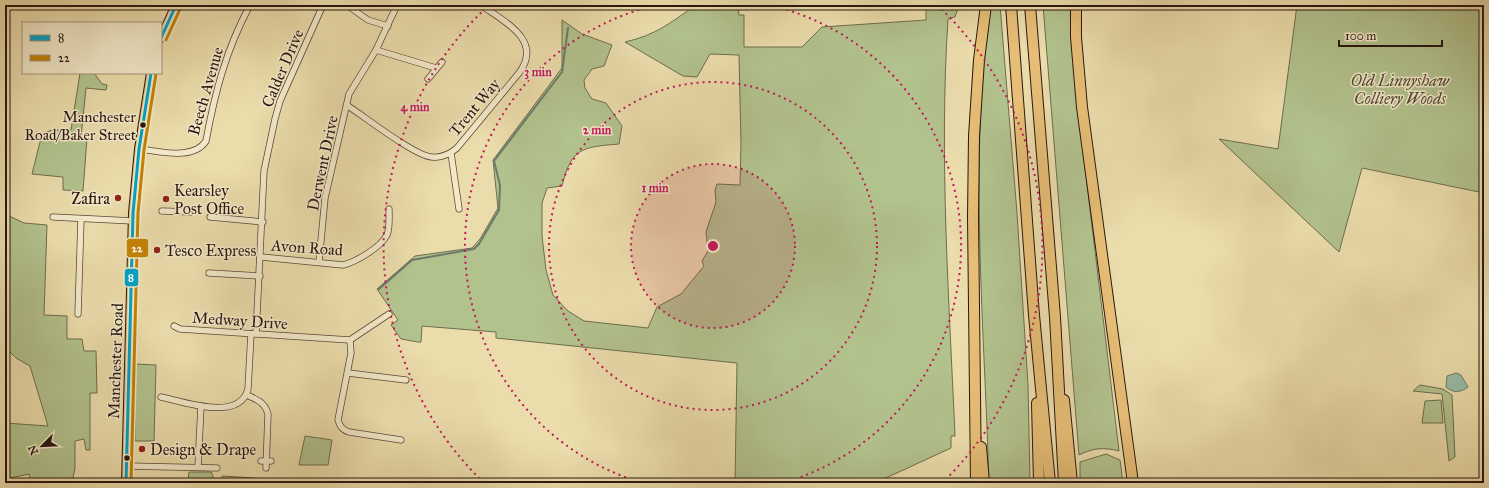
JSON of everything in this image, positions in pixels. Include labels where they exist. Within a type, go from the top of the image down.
[{"type":"highway","points":[[976,483],[973,217],[974,136],[979,60],[986,5]]},
{"type":"highway","points":[[1011,5],[1034,315],[1050,483]]},
{"type":"highway","points":[[1030,5],[1054,317],[1064,483]]},
{"type":"highway","points":[[1076,5],[1076,37],[1082,107],[1134,483]]},
{"type":"highway","points":[[1108,296],[1127,483]]},
{"type":"highway","points":[[1034,315],[1039,483]]},
{"type":"highway","points":[[1054,317],[1072,483]]},
{"type":"highway","points":[[976,390],[984,483]]},
{"type":"main road","points":[[162,34],[176,5]]},
{"type":"main road","name":"Manchester Road","points":[[126,483],[133,221],[139,149],[151,74]]},
{"type":"street","name":"Beech Avenue","points":[[139,149],[186,153],[203,146],[206,141],[216,91],[226,59],[250,5]]},
{"type":"street","name":"Calder Drive","points":[[246,395],[260,276],[264,171],[280,101],[323,5]]},
{"type":"street","points":[[347,5],[368,20],[388,26]]},
{"type":"street","points":[[397,5],[376,50],[436,68]]},
{"type":"street","name":"Trent Way","points":[[348,106],[423,155],[442,156],[451,153],[457,148],[519,73],[526,59],[525,44],[522,36],[516,29],[482,5]]},
{"type":"street","name":"Derwent Drive","points":[[319,262],[325,198],[350,94],[376,50]]},
{"type":"street","points":[[428,78],[442,62]]},
{"type":"street","name":"Trent Way","points":[[451,153],[459,209]]},
{"type":"street","name":"Avon Road","points":[[261,256],[343,264],[361,258],[388,234],[389,209]]},
{"type":"street","points":[[162,211],[191,212]]},
{"type":"street","points":[[53,217],[133,221]]},
{"type":"street","points":[[210,217],[263,222]]},
{"type":"street","points":[[78,314],[81,219]]},
{"type":"street","points":[[209,273],[260,276]]},
{"type":"street","points":[[393,320],[388,313],[350,340],[351,353],[338,420],[344,430],[349,432],[401,441]]},
{"type":"street","name":"Medway Drive","points":[[174,326],[180,329],[254,334],[305,335],[350,340]]},
{"type":"street","points":[[348,373],[407,379]]},
{"type":"street","points":[[161,398],[201,406],[226,408],[241,401],[246,395],[263,403],[268,414],[266,468]]},
{"type":"street","points":[[198,468],[201,406]]},
{"type":"street","points":[[127,466],[217,468]]},
{"type":"green space","points":[[696,5],[738,5],[739,15],[744,15],[744,47],[802,47],[822,27],[926,20],[926,5],[959,5],[955,17],[948,19],[944,123],[946,228],[955,436],[951,436],[951,448],[875,483],[735,483],[737,363],[496,338],[496,332],[422,326],[421,342],[418,342],[401,339],[391,325],[398,320],[377,289],[415,256],[472,248],[480,239],[498,208],[493,160],[562,68],[562,20],[582,34],[612,45],[604,66],[592,69],[584,80],[585,88],[592,99],[606,103],[622,126],[619,144],[596,146],[580,152],[574,157],[570,164],[562,186],[547,188],[542,203],[542,236],[546,270],[553,295],[568,311],[584,321],[648,328],[657,307],[681,294],[704,266],[702,261],[708,251],[706,232],[716,202],[715,190],[717,184],[740,185],[741,144],[739,55],[710,54],[697,77],[683,76],[625,42],[654,32]]},
{"type":"green space","points":[[991,5],[1000,5],[1017,213],[1028,385],[1030,483],[989,483],[979,225],[979,174],[980,122],[984,63]]},
{"type":"green space","points":[[1043,5],[1071,5],[1073,52],[1080,126],[1119,451],[1099,449],[1079,455]]},
{"type":"green space","name":"Old Linnyshaw Colliery Woods","points":[[1297,5],[1484,5],[1484,193],[1362,168],[1339,252],[1219,139],[1278,149]]},
{"type":"green space","points":[[80,74],[95,74],[102,84],[107,85],[106,90],[86,88],[81,137],[87,138],[83,191],[63,190],[63,177],[32,174],[40,142],[44,133],[52,130],[71,130]]},
{"type":"green space","points":[[5,214],[24,223],[47,225],[44,315],[67,316],[67,339],[82,339],[84,351],[96,351],[97,393],[90,393],[90,450],[86,450],[84,439],[75,441],[75,468],[72,483],[31,483],[29,474],[5,479],[5,423],[48,426],[30,366],[16,358],[5,347]]},
{"type":"green space","points":[[135,364],[156,365],[154,441],[135,441]]},
{"type":"green space","points":[[1420,385],[1443,389],[1452,395],[1455,457],[1449,461],[1442,394],[1413,391]]},
{"type":"green space","points":[[1441,400],[1443,423],[1422,423],[1425,401]]},
{"type":"green space","points":[[305,436],[332,440],[328,465],[299,465]]},
{"type":"green space","points":[[1106,454],[1120,460],[1123,483],[1080,483],[1080,462]]},
{"type":"green space","points":[[189,472],[211,472],[213,476],[213,483],[188,483]]},
{"type":"green space","points":[[222,476],[270,479],[270,483],[222,483]]},
{"type":"shaded area","points":[[1456,373],[1461,375],[1468,387],[1459,391],[1454,391],[1446,387],[1447,376]]},
{"type":"waterway","points":[[379,289],[412,260],[474,249],[479,244],[499,210],[500,185],[494,161],[562,72],[568,28]]},
{"type":"transit line","name":"8","points":[[162,36],[176,5]]},
{"type":"transit line","name":"22","points":[[166,40],[181,7]]},
{"type":"transit line","name":"8","points":[[126,483],[133,213],[139,149],[151,74]]},
{"type":"transit line","name":"22","points":[[131,483],[138,213],[144,150],[156,74]]},
{"type":"place","name":"Manchester Road/Baker Street","points":[[143,125]]},
{"type":"place","name":"Zafira","points":[[118,198]]},
{"type":"place","name":"Kearsley Post Office","points":[[166,199]]},
{"type":"place","name":"Tesco Express","points":[[157,250]]},
{"type":"place","name":"Design & Drape","points":[[142,449]]}]
